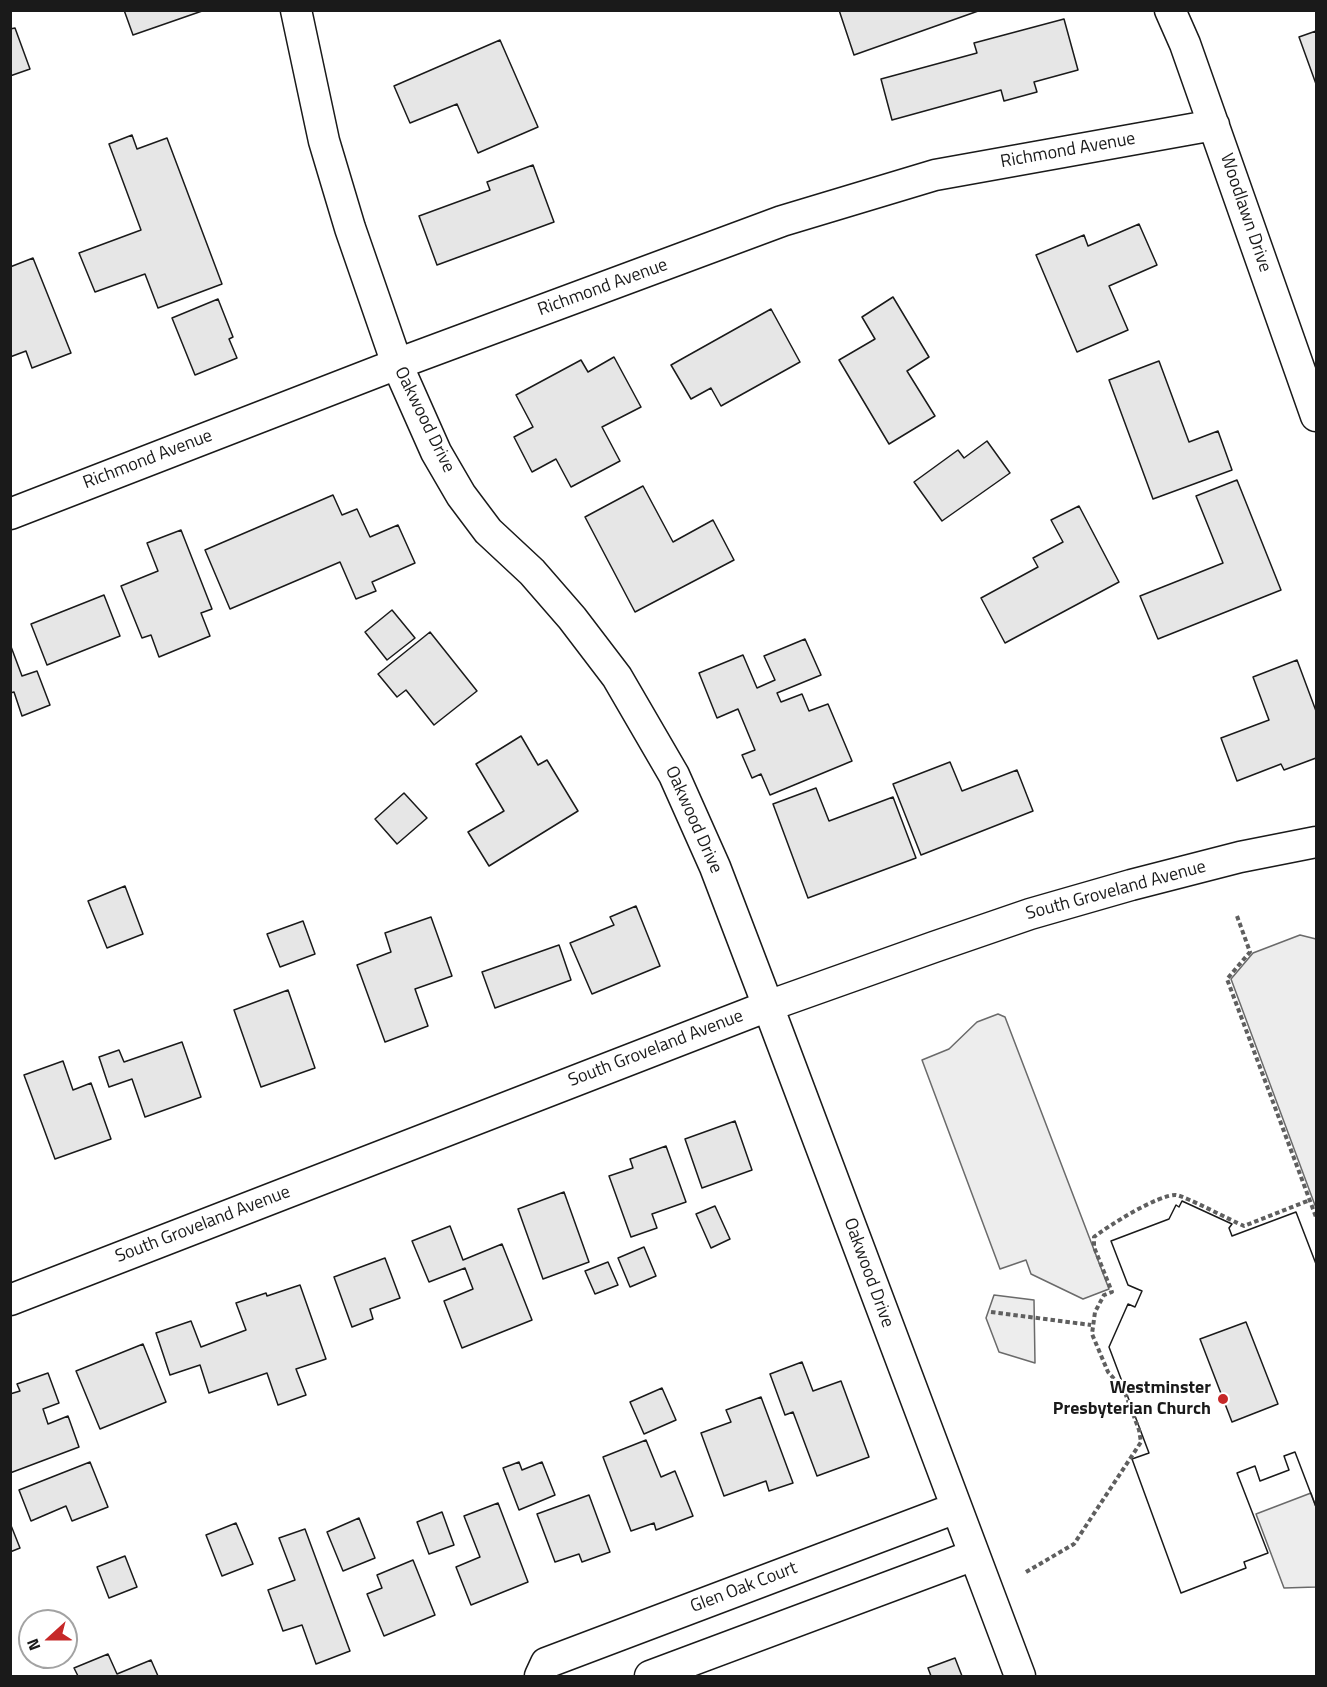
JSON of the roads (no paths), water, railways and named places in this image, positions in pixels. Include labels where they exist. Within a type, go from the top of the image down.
[{"type":"street","name":"Oakwood Drive","points":[[296,10],[324,141],[350,228],[397,364],[436,452],[461,495],[488,531],[531,572],[572,618],[611,668],[674,775],[715,867],[1020,1677]]},
{"type":"street","name":"Woodlawn Drive","points":[[1170,10],[1185,44],[1317,416]]},
{"type":"street","name":"Richmond Avenue","points":[[10,514],[397,364],[782,221],[935,175],[1214,125]]},
{"type":"street","name":"South Groveland Avenue","points":[[10,1300],[768,1006],[1030,914],[1218,863],[1317,842]]},
{"type":"street","name":"Glen Oak Court","points":[[540,1677],[546,1663],[956,1508]]},
{"type":"street","points":[[650,1677],[974,1555]]},
{"type":"place","name":"Westminster Presbyterian Church","points":[[1223,1399]]}]
